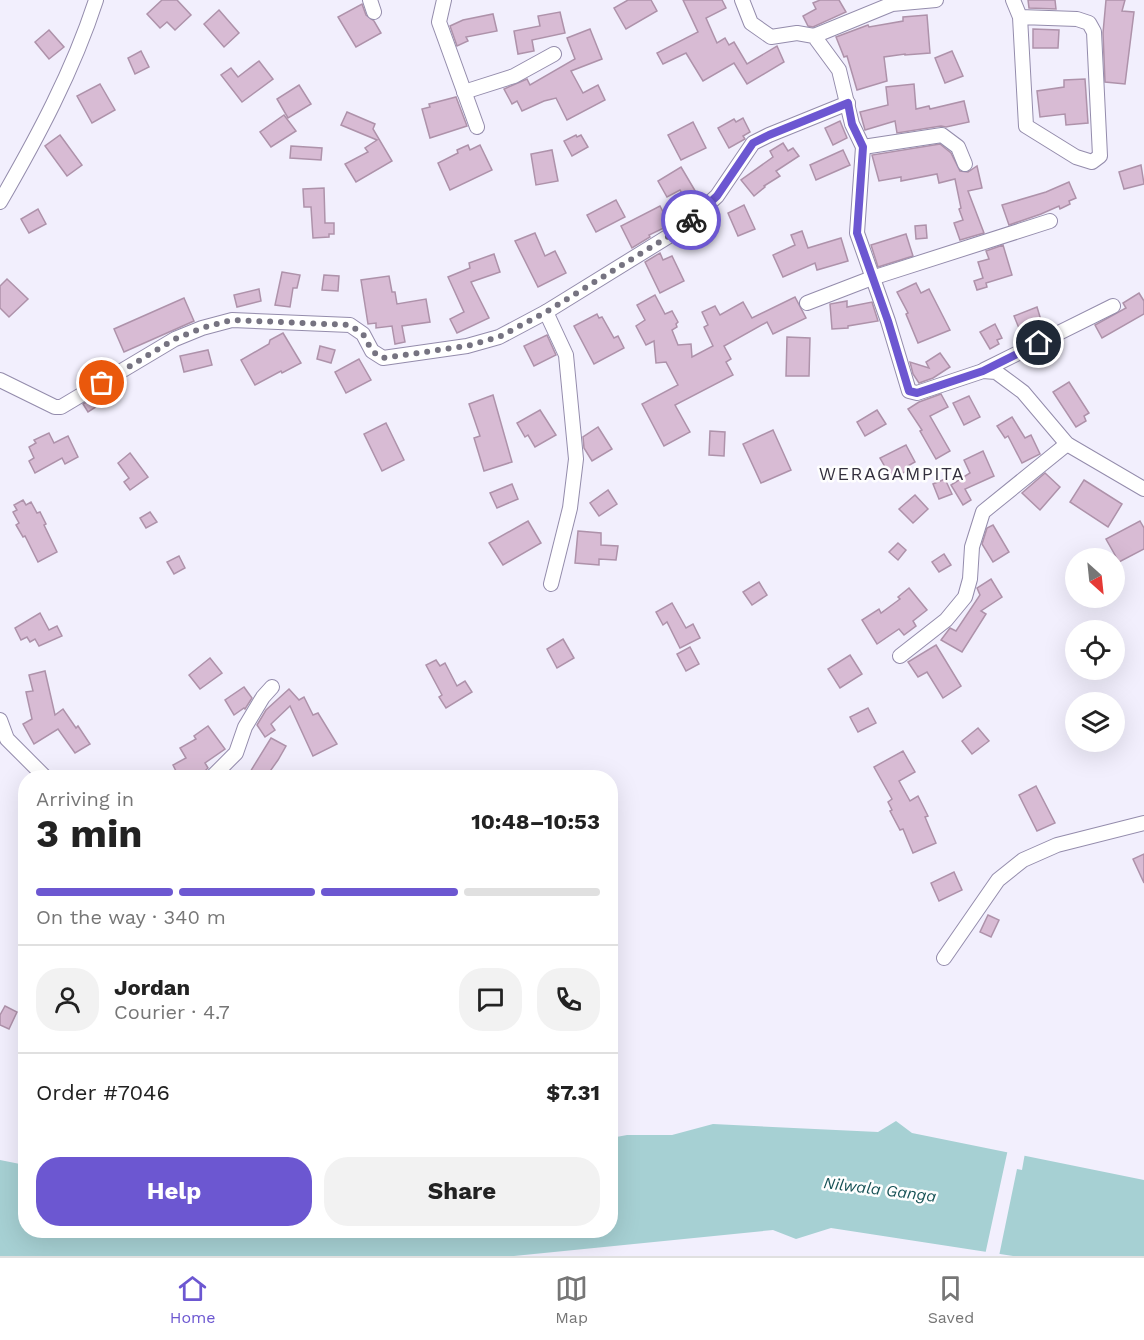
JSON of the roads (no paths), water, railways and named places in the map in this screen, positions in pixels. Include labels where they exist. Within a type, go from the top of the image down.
[{"type":"street","points":[[0,202],[22,164],[83,41],[96,0]]},
{"type":"street","points":[[444,0],[439,22],[477,127]]},
{"type":"street","points":[[742,0],[751,23],[771,37],[797,33],[814,36],[892,4],[936,0]]},
{"type":"street","points":[[1013,0],[1020,17],[1026,126],[1076,157],[1092,162],[1100,156],[1094,32],[1089,23],[1077,19],[1020,17]]},
{"type":"street","points":[[814,36],[839,70],[852,124],[863,147],[857,233],[888,321],[909,391],[917,393],[983,371],[1113,306]]},
{"type":"street","points":[[464,92],[514,76],[554,54]]},
{"type":"street","points":[[0,380],[55,407],[61,407],[175,339],[202,328],[232,320],[350,325],[363,334],[372,351],[382,358],[467,346],[499,337],[546,312],[682,228],[717,196],[753,143],[848,103]]},
{"type":"street","points":[[863,147],[942,135],[958,147],[965,164]]},
{"type":"street","points":[[807,303],[872,278],[1050,221]]},
{"type":"street","points":[[546,312],[566,355],[576,459],[570,508],[551,584]]},
{"type":"street","points":[[983,371],[996,372],[1023,392],[1067,444],[1144,489]]},
{"type":"street","points":[[900,656],[946,620],[965,597],[970,579],[972,547],[983,512],[1067,444]]},
{"type":"street","points":[[219,770],[236,753],[245,727],[272,687]]},
{"type":"street","points":[[0,720],[7,739],[38,770]]},
{"type":"street","points":[[944,958],[998,880],[1023,860],[1057,845],[1144,823]]},
{"type":"water","name":"Nilwala Ganga","points":[[896,1121],[912,1133],[1144,1180],[1144,1256],[1013,1256],[831,1228],[796,1239],[773,1230],[514,1256],[0,1256],[0,1160],[18,1164],[18,1238],[618,1238],[618,1137],[672,1135],[713,1124],[878,1132]]},
{"type":"district","name":"WERAGAMPITA","points":[[892,474]]}]
